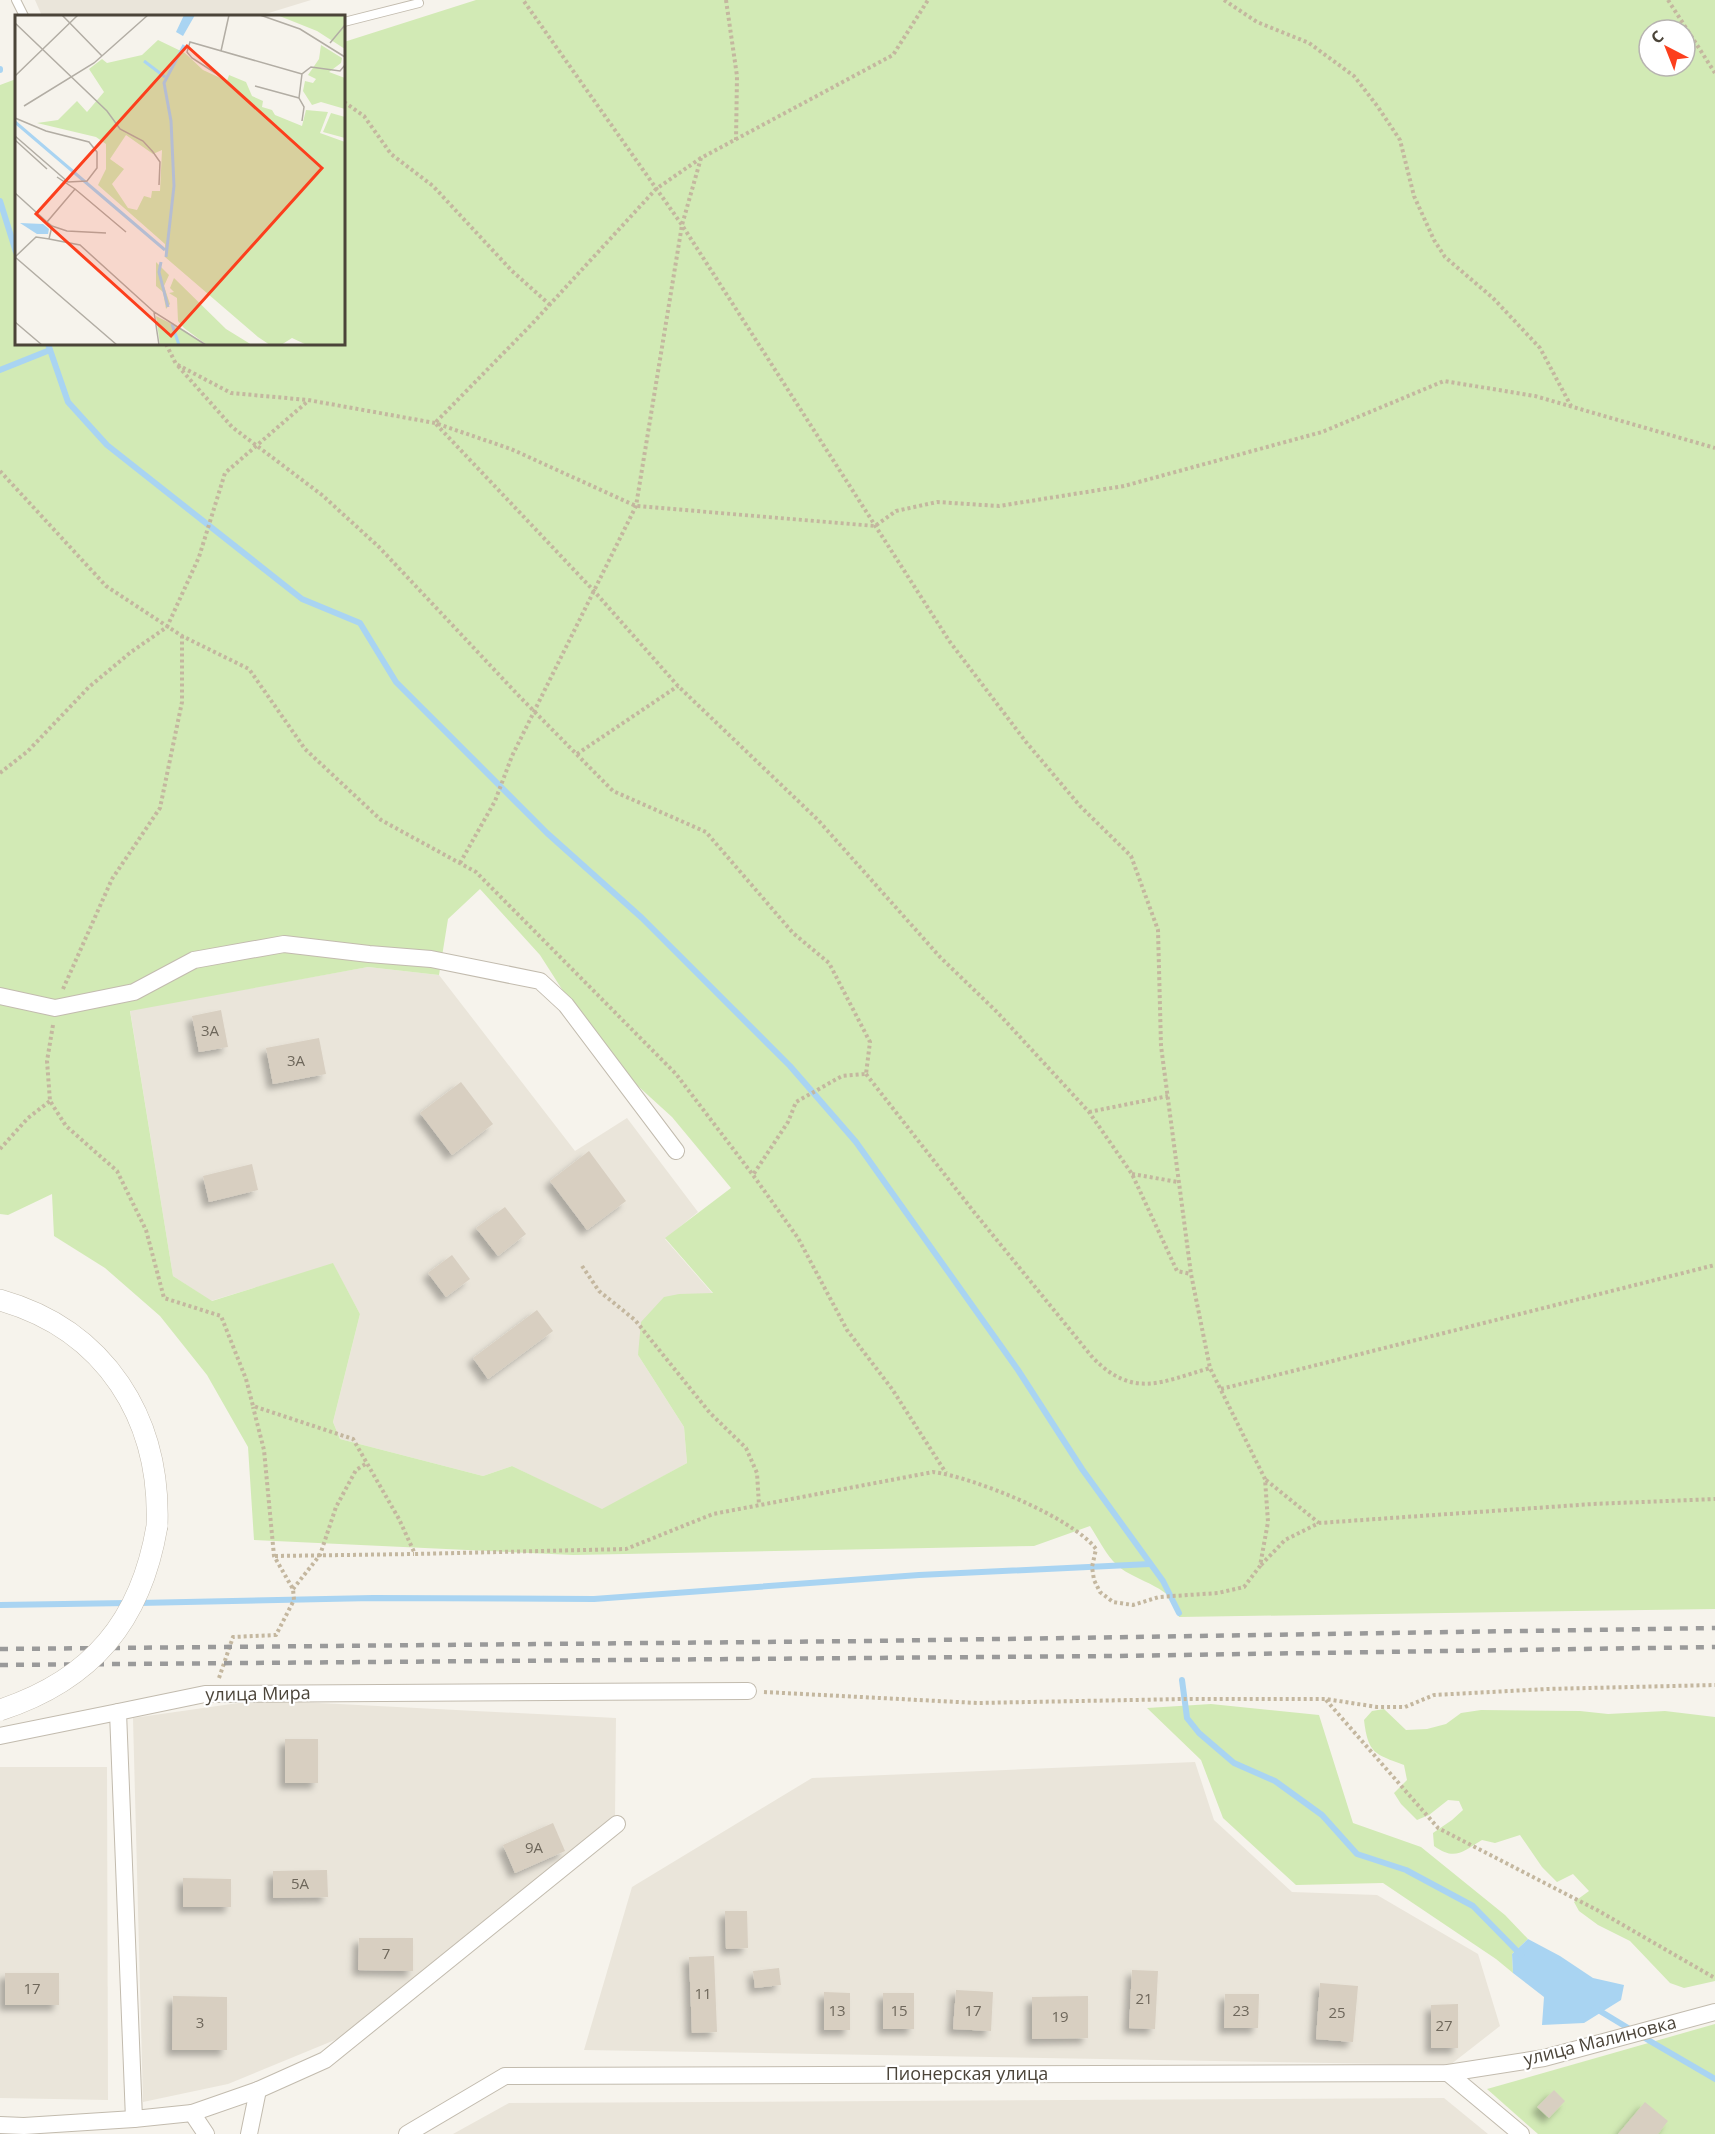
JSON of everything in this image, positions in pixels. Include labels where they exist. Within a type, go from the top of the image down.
[{"type":"street","points":[[0,996],[55,1008],[134,992],[194,960],[284,944],[431,959],[540,981],[566,1005],[676,1150]]},
{"type":"street","points":[[0,1300],[40,1315],[62,1328],[101,1361],[117,1381],[131,1402],[150,1450],[158,1500],[156,1526],[145,1576],[123,1622],[89,1661],[48,1691],[0,1710]]},
{"type":"street","name":"улица Мира","points":[[0,1736],[213,1693],[748,1691]]},
{"type":"street","points":[[118,1712],[134,2119]]},
{"type":"street","points":[[0,2125],[24,2126],[192,2113],[258,2090],[326,2060],[617,1824]]},
{"type":"street","name":"улица Малиновка","points":[[1448,2073],[1544,2058],[1715,2012]]},
{"type":"street","points":[[1448,2073],[1521,2134]]},
{"type":"street","name":"Пионерская улица","points":[[407,2134],[505,2076],[1448,2073]]},
{"type":"street","points":[[249,2134],[258,2090]]},
{"type":"street","points":[[192,2113],[206,2134]]},
{"type":"lane","points":[[16,0],[24,15]]},
{"type":"lane","points":[[345,22],[419,3]]},
{"type":"path","points":[[523,0],[682,225],[950,642],[1026,742],[1080,807],[1131,855],[1158,930],[1161,1046],[1191,1274],[1210,1368],[1265,1479],[1268,1522],[1260,1566]]},
{"type":"path","points":[[726,0],[736,76],[736,140]]},
{"type":"path","points":[[435,423],[550,305],[656,189],[701,158],[893,55],[928,0]]},
{"type":"path","points":[[1224,0],[1257,22],[1309,44],[1354,76],[1400,140],[1414,196],[1434,240],[1445,257],[1493,298],[1540,348],[1571,406]]},
{"type":"path","points":[[1668,0],[1715,73]]},
{"type":"path","points":[[345,103],[364,116],[391,154],[433,186],[512,271],[550,305]]},
{"type":"path","points":[[460,863],[495,801],[512,756],[636,506],[682,225],[701,158]]},
{"type":"path","points":[[166,345],[176,364],[232,427],[322,495],[379,547],[534,712],[613,791],[706,832],[793,933],[829,963],[870,1042],[866,1074],[974,1212],[1093,1358],[1108,1373],[1130,1383],[1157,1383],[1210,1368]]},
{"type":"path","points":[[176,364],[231,393],[308,400],[435,423],[511,448],[636,506],[875,526],[896,511],[937,502],[999,506],[1125,486],[1322,432],[1444,381],[1535,396],[1715,448]]},
{"type":"path","points":[[0,773],[28,751],[88,687],[131,652],[168,627],[199,557],[225,473],[308,400]]},
{"type":"path","points":[[435,423],[594,591],[678,686],[818,820],[940,957],[997,1012],[1089,1112],[1132,1174],[1177,1271],[1191,1274]]},
{"type":"path","points":[[0,471],[106,586],[182,636],[249,669],[305,749],[381,820],[476,872],[676,1074],[798,1238],[847,1330],[892,1389],[946,1474]]},
{"type":"path","points":[[182,636],[182,702],[160,808],[112,879],[55,1008],[48,1061],[50,1101],[66,1126],[117,1171],[146,1230],[164,1298],[221,1316],[246,1379],[264,1450],[274,1556],[293,1588],[294,1600],[276,1635],[233,1637],[213,1693]]},
{"type":"path","points":[[576,754],[678,686]]},
{"type":"path","points":[[753,1175],[788,1122],[796,1102],[842,1076],[866,1074]]},
{"type":"path","points":[[1089,1112],[1168,1096]]},
{"type":"path","points":[[0,1149],[28,1118],[50,1101]]},
{"type":"path","points":[[1132,1174],[1178,1182]]},
{"type":"path","points":[[1221,1389],[1715,1265]]},
{"type":"path","points":[[582,1266],[599,1291],[635,1320],[710,1413],[746,1448],[757,1473],[759,1505]]},
{"type":"path","points":[[253,1406],[352,1439],[399,1519],[414,1554]]},
{"type":"path","points":[[293,1588],[320,1556],[336,1507],[356,1470],[367,1462]]},
{"type":"path","points":[[274,1556],[626,1549],[713,1514],[933,1472],[988,1488],[1048,1514],[1081,1533],[1096,1549],[1092,1567],[1100,1592],[1113,1602],[1133,1605],[1160,1598],[1218,1593],[1244,1587],[1285,1540],[1319,1523],[1593,1504],[1715,1499]]},
{"type":"path","points":[[1265,1479],[1319,1523]]},
{"type":"path","points":[[748,1691],[978,1703],[1326,1699],[1377,1707],[1405,1707],[1434,1695],[1547,1689],[1715,1685]]},
{"type":"path","points":[[1326,1699],[1438,1828],[1597,1910],[1715,1978]]},
{"type":"shaded area","points":[[35,0],[311,0],[262,15],[42,15]]},
{"type":"shaded area","points":[[368,967],[439,975],[575,1151],[627,1118],[698,1212],[665,1239],[713,1294],[679,1294],[638,1355],[684,1427],[687,1463],[602,1510],[512,1466],[483,1476],[340,1439],[333,1422],[360,1314],[333,1264],[211,1301],[173,1276],[130,1010]]},
{"type":"shaded area","points":[[260,1700],[616,1718],[615,1818],[347,2035],[228,2084],[143,2102],[133,1718]]},
{"type":"shaded area","points":[[1195,1762],[1214,1820],[1292,1892],[1377,1895],[1478,1954],[1500,2026],[1450,2065],[584,2050],[632,1887],[812,1778]]},
{"type":"shaded area","points":[[0,1767],[107,1767],[108,2100],[0,2098]]},
{"type":"shaded area","points":[[1444,2098],[1488,2134],[453,2134],[509,2103]]},
{"type":"green space","points":[[476,0],[1715,0],[1715,1609],[1179,1617],[1177,1607],[1164,1592],[1125,1571],[1113,1561],[1090,1526],[1034,1546],[573,1555],[254,1540],[248,1447],[207,1375],[160,1316],[105,1268],[54,1236],[52,1194],[8,1215],[0,1214],[0,85],[15,79],[15,345],[345,345],[345,42]],"holes":[[[480,889],[540,955],[572,1005],[628,1077],[672,1117],[731,1188],[665,1238],[713,1293],[664,1297],[641,1322],[638,1355],[684,1427],[687,1463],[602,1509],[512,1466],[483,1476],[340,1439],[333,1422],[360,1314],[333,1263],[212,1301],[173,1276],[130,1011],[368,967],[439,975],[448,919]]]},
{"type":"green space","points":[[1211,1704],[1319,1715],[1353,1823],[1421,1847],[1505,1915],[1528,1939],[1512,1954],[1513,1973],[1496,1959],[1383,1883],[1296,1885],[1223,1818],[1201,1760],[1147,1708]]},
{"type":"green space","points":[[1384,1709],[1406,1730],[1427,1729],[1446,1724],[1461,1713],[1481,1710],[1580,1711],[1608,1714],[1665,1711],[1715,1717],[1715,1981],[1684,1988],[1670,1983],[1630,1941],[1598,1925],[1579,1911],[1574,1902],[1589,1891],[1573,1874],[1557,1882],[1542,1867],[1520,1835],[1495,1843],[1482,1840],[1464,1851],[1453,1854],[1441,1851],[1434,1846],[1433,1833],[1463,1810],[1459,1801],[1448,1800],[1429,1815],[1417,1820],[1401,1804],[1394,1793],[1407,1780],[1404,1765],[1375,1751],[1368,1740],[1364,1720],[1372,1711]]},
{"type":"green space","points":[[1715,2024],[1715,2134],[1538,2134],[1487,2089]]},
{"type":"water","points":[[1528,1939],[1560,1956],[1593,1978],[1624,1985],[1621,2000],[1584,2023],[1542,2025],[1544,1997],[1513,1973],[1512,1954]]},
{"type":"building","points":[[221,1010],[228,1047],[199,1052],[192,1016]]},
{"type":"building","points":[[319,1038],[326,1074],[273,1084],[266,1048]]},
{"type":"building","points":[[461,1082],[493,1124],[452,1155],[420,1113]]},
{"type":"building","points":[[589,1151],[626,1201],[587,1230],[550,1181]]},
{"type":"building","points":[[252,1164],[258,1190],[209,1202],[203,1176]]},
{"type":"building","points":[[505,1207],[526,1234],[498,1256],[476,1228]]},
{"type":"building","points":[[452,1255],[470,1279],[446,1297],[428,1273]]},
{"type":"building","points":[[537,1310],[553,1331],[488,1379],[473,1358]]},
{"type":"building","points":[[285,1739],[318,1739],[318,1783],[285,1783]]},
{"type":"building","points":[[553,1823],[565,1851],[515,1873],[503,1845]]},
{"type":"building","points":[[327,1870],[328,1897],[273,1898],[273,1871]]},
{"type":"building","points":[[183,1878],[231,1879],[231,1907],[183,1907]]},
{"type":"building","points":[[725,1911],[747,1911],[748,1948],[726,1949]]},
{"type":"building","points":[[359,1938],[413,1938],[413,1971],[358,1970]]},
{"type":"building","points":[[714,1956],[717,2032],[692,2033],[689,1957]]},
{"type":"building","points":[[779,1968],[781,1985],[755,1988],[753,1971]]},
{"type":"building","points":[[1132,1970],[1158,1971],[1155,2029],[1129,2028]]},
{"type":"building","points":[[5,1973],[59,1973],[59,2005],[5,2005]]},
{"type":"building","points":[[1320,1983],[1358,1986],[1353,2042],[1316,2039]]},
{"type":"building","points":[[956,1990],[993,1992],[991,2031],[953,2029]]},
{"type":"building","points":[[824,1992],[850,1993],[850,2030],[824,2030]]},
{"type":"building","points":[[883,1993],[914,1993],[914,2029],[883,2029]]},
{"type":"building","points":[[1225,1994],[1259,1994],[1258,2028],[1224,2028]]},
{"type":"building","points":[[173,1996],[227,1997],[227,2050],[172,2050]]},
{"type":"building","points":[[1088,1996],[1088,2038],[1032,2039],[1032,1997]]},
{"type":"building","points":[[1458,2004],[1458,2048],[1431,2048],[1431,2005]]},
{"type":"building","points":[[1554,2090],[1565,2101],[1549,2118],[1537,2107]]},
{"type":"building","points":[[1645,2102],[1668,2121],[1658,2134],[1618,2134]]},
{"type":"waterway","points":[[0,201],[15,249]]},
{"type":"waterway","points":[[48,345],[68,402],[107,445],[302,599],[360,623],[396,682],[547,833],[642,918],[790,1066],[856,1142],[1018,1370],[1082,1469],[1163,1581],[1179,1613]]},
{"type":"waterway","points":[[0,370],[50,350]]},
{"type":"waterway","points":[[139,1603],[373,1598],[594,1599],[919,1575],[1150,1564]]},
{"type":"waterway","points":[[0,1605],[128,1603]]},
{"type":"waterway","points":[[1182,1680],[1187,1718],[1199,1733],[1234,1763],[1275,1781],[1322,1815],[1357,1854],[1406,1870],[1473,1906],[1521,1955]]},
{"type":"waterway","points":[[1595,2008],[1628,2028]]},
{"type":"waterway","points":[[1643,2037],[1715,2079]]},
{"type":"railway","points":[[0,1649],[870,1641],[1715,1628]]},
{"type":"railway","points":[[0,1665],[1112,1656],[1715,1647]]}]
